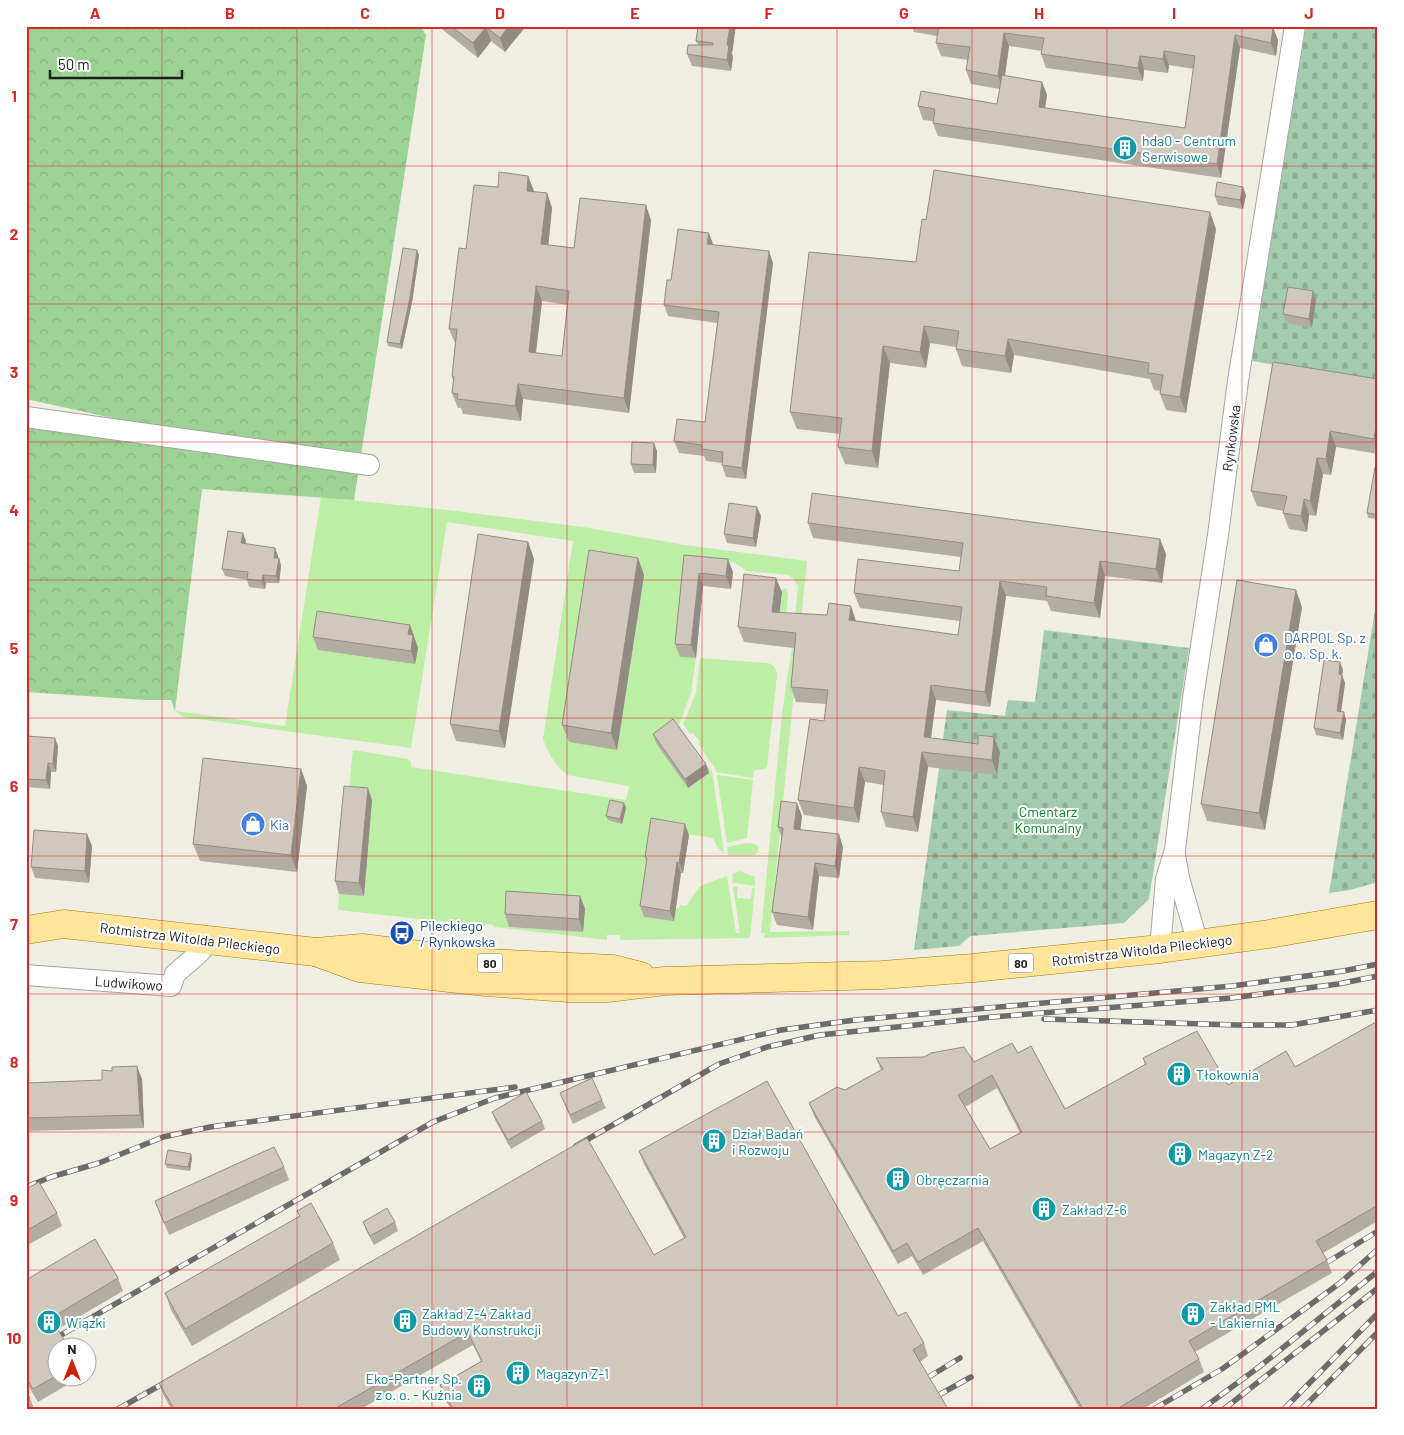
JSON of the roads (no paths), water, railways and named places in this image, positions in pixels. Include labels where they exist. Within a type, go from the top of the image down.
[{"type":"main road","name":"Rotmistrza Witolda Pileckiego","points":[[26,910],[33,910],[64,924]]},
{"type":"main road","name":"Rotmistrza Witolda Pileckiego","points":[[26,930],[64,924],[316,952],[360,968],[486,982],[569,988],[607,988],[665,981],[882,976],[973,968],[1160,949],[1294,930],[1378,915]]},
{"type":"street","name":"Rynkowska","points":[[1160,949],[1166,879],[1175,850],[1238,381],[1295,26]]},
{"type":"street","points":[[26,417],[369,466]]},
{"type":"street","name":"Rynkowska","points":[[1175,850],[1179,878],[1198,944]]},
{"type":"street","name":"Ludwikowo","points":[[26,975],[170,986],[176,974],[210,941]]},
{"type":"railway","points":[[26,1355],[433,1122],[495,1098],[781,1030],[855,1020],[1232,986],[1343,971],[1378,964]]},
{"type":"railway","points":[[576,1146],[719,1064],[767,1047],[820,1035],[992,1017],[1231,998],[1338,984],[1378,976]]},
{"type":"railway","points":[[1044,1019],[1292,1025],[1378,1010]]},
{"type":"railway","points":[[26,1187],[51,1177],[99,1163],[163,1137],[210,1127],[515,1087]]},
{"type":"railway","points":[[1326,1263],[1378,1231]]},
{"type":"railway","points":[[1154,1409],[1222,1369],[1340,1283],[1378,1249]]},
{"type":"railway","points":[[1202,1409],[1259,1367],[1378,1271]]},
{"type":"railway","points":[[1224,1409],[1378,1288]]},
{"type":"railway","points":[[1284,1409],[1378,1313]]},
{"type":"railway","points":[[1302,1409],[1378,1332]]},
{"type":"railway","points":[[927,1378],[960,1358]]},
{"type":"railway","points":[[937,1396],[971,1377]]},
{"type":"railway","points":[[118,1409],[173,1378]]},
{"type":"place","name":"hda0 - Centrum Serwisowe","points":[[1125,148]]},
{"type":"place","name":"DARPOL Sp. z o.o. Sp. k.","points":[[1266,645]]},
{"type":"place","name":"Kia","points":[[253,824]]},
{"type":"place","name":"Pileckiego / Rynkowska","points":[[402,933]]},
{"type":"place","name":"Tłokownia","points":[[1179,1074]]},
{"type":"place","name":"Dział Badań i Rozwoju","points":[[714,1141]]},
{"type":"place","name":"Magazyn Z-2","points":[[1180,1154]]},
{"type":"place","name":"Obręczarnia","points":[[898,1179]]},
{"type":"place","name":"Zakład Z-6","points":[[1044,1209]]},
{"type":"place","name":"Zakład PML - Lakiernia","points":[[1193,1314]]},
{"type":"place","name":"Zakład Z-4 Zakład Budowy Konstrukcji","points":[[405,1321]]},
{"type":"place","name":"Wiązki","points":[[49,1322]]},
{"type":"place","name":"Magazyn Z-1","points":[[518,1373]]},
{"type":"place","name":"Eko-Partner Sp. z o. o. - Kuźnia","points":[[479,1386]]},
{"type":"park label","name":"Cmentarz Komunalny","points":[[1048,820]]}]
